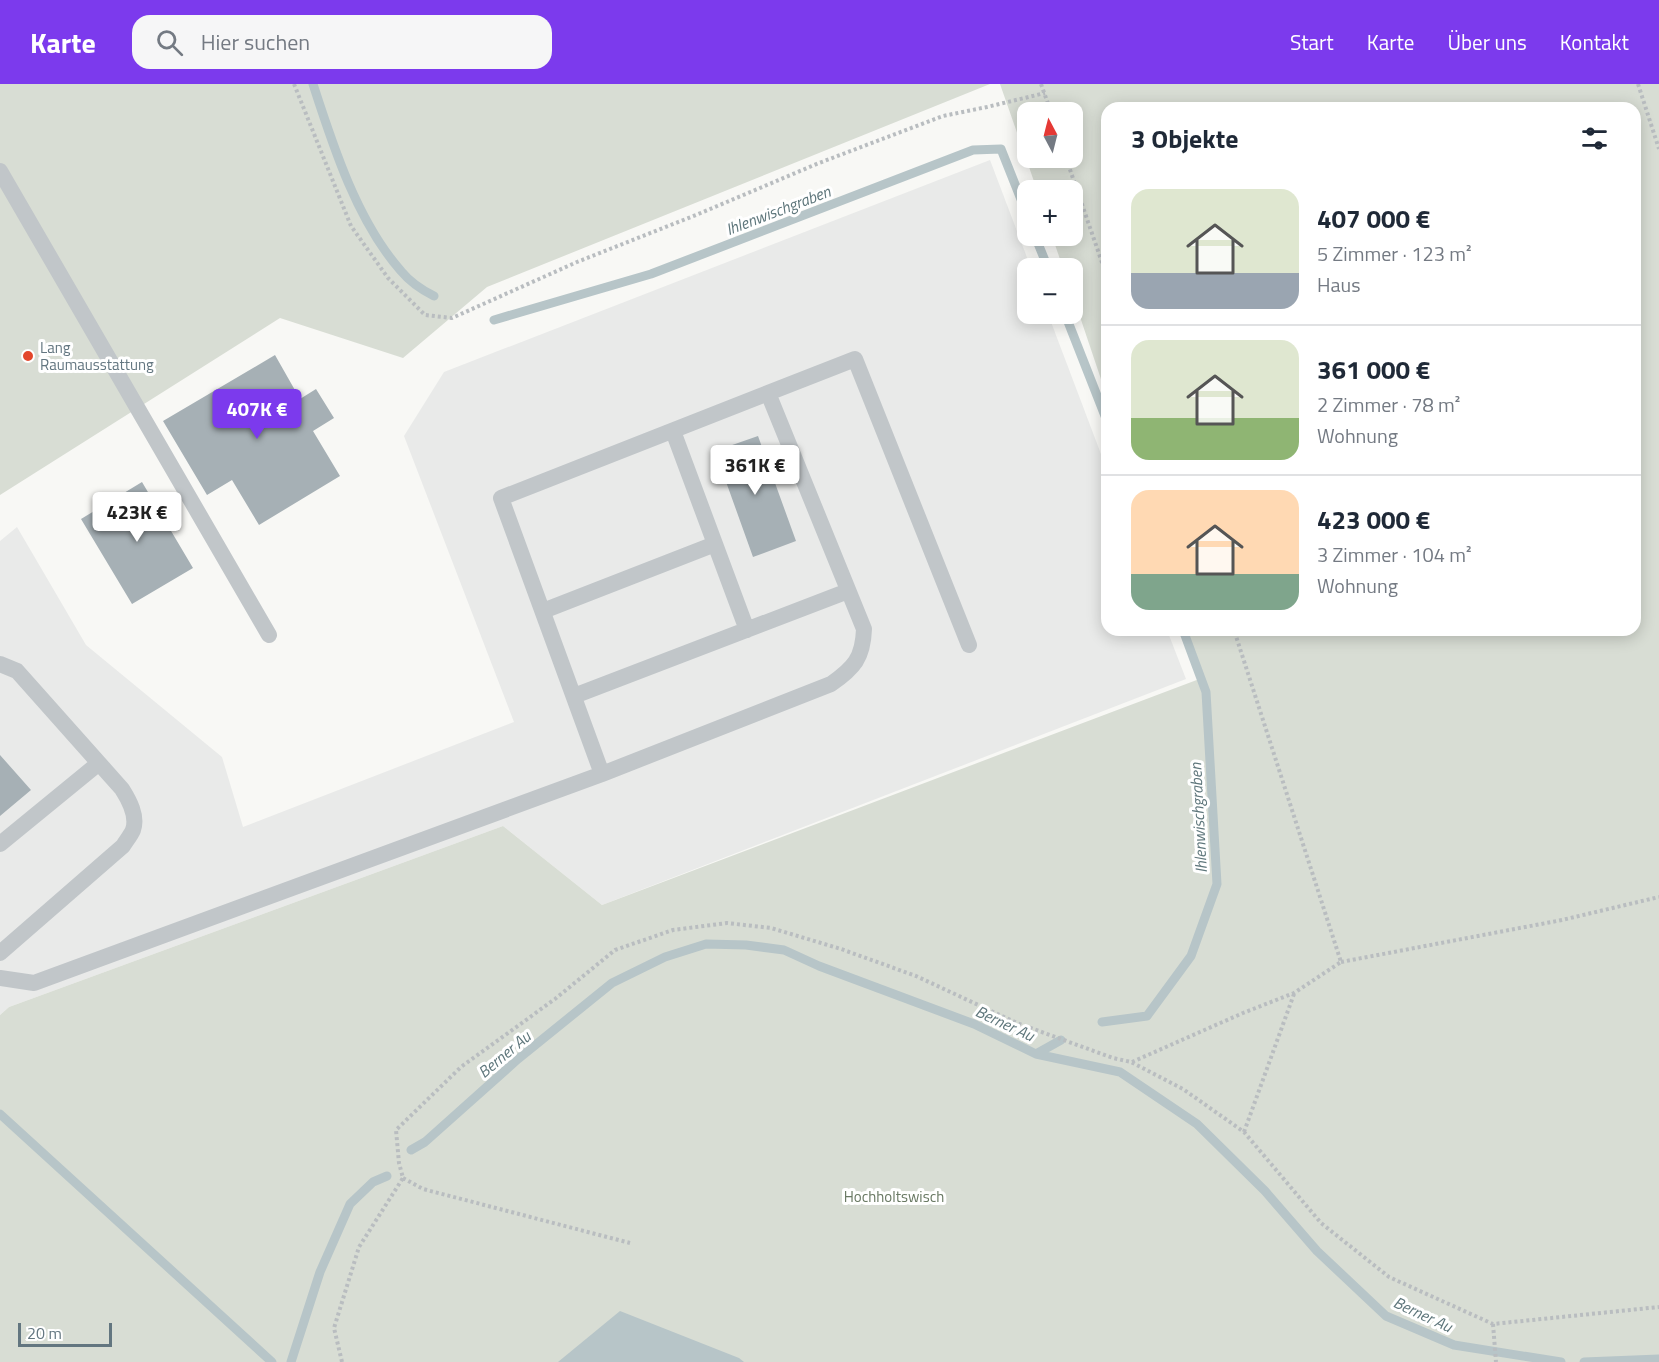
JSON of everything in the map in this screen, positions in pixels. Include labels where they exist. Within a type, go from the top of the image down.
[{"type":"lane","points":[[0,171],[269,635]]},
{"type":"lane","points":[[602,774],[501,498],[855,359],[969,645]]},
{"type":"lane","points":[[0,978],[34,983],[602,774],[831,684],[849,672],[864,643],[864,629],[768,393]]},
{"type":"lane","points":[[673,431],[747,630]]},
{"type":"lane","points":[[543,611],[715,544]]},
{"type":"lane","points":[[574,696],[848,591]]},
{"type":"lane","points":[[0,664],[16,670],[122,789],[133,813],[134,829],[123,846],[0,953]]},
{"type":"lane","points":[[0,844],[99,763]]},
{"type":"path","points":[[294,84],[351,226],[388,278],[424,315],[452,318],[577,262],[853,150],[943,116],[1045,93]]},
{"type":"path","points":[[1041,84],[1048,102]]},
{"type":"path","points":[[1638,84],[1659,149]]},
{"type":"path","points":[[1069,168],[1101,260]]},
{"type":"path","points":[[1236,636],[1341,962]]},
{"type":"path","points":[[1131,1062],[1294,993],[1341,962],[1562,920],[1659,897]]},
{"type":"path","points":[[630,1243],[423,1189],[403,1178],[396,1130],[460,1067],[555,999],[615,950],[673,930],[727,923],[771,928],[841,949],[905,972],[1017,1023],[1113,1058],[1131,1062],[1183,1089],[1244,1132],[1321,1223],[1389,1277],[1493,1324],[1659,1308]]},
{"type":"path","points":[[1244,1132],[1294,993]]},
{"type":"path","points":[[342,1362],[334,1328],[359,1247],[403,1178]]},
{"type":"path","points":[[1493,1324],[1496,1362]]},
{"type":"shaded area","points":[[990,160],[1017,231],[1017,246],[1023,246],[1027,258],[1017,258],[1017,324],[1052,324],[1101,454],[1101,636],[1169,636],[1186,679],[602,905],[503,826],[9,1007],[0,1015],[0,541],[17,527],[86,645],[222,757],[243,827],[514,722],[404,436],[444,372]]},
{"type":"shaded area","points":[[620,1311],[739,1358],[744,1362],[558,1362]]},
{"type":"green space","points":[[0,84],[990,84],[487,287],[403,358],[280,318],[0,495]]},
{"type":"green space","name":"Hochholtswisch","points":[[1000,84],[1659,84],[1659,1362],[0,1362],[0,1015],[9,1007],[503,826],[602,905],[1202,678],[1189,636],[1641,636],[1641,102],[1101,102],[1101,379],[1082,324],[1083,258],[1060,258],[1055,246],[1083,246],[1083,180],[1034,180],[1029,168],[1083,168],[1083,102],[1017,102],[1017,133]]},
{"type":"building","points":[[275,355],[300,399],[316,389],[334,418],[313,431],[340,476],[259,525],[232,480],[207,495],[163,421]]},
{"type":"building","points":[[758,436],[796,541],[753,557],[715,451]]},
{"type":"building","points":[[142,482],[193,568],[132,604],[81,519]]},
{"type":"building","points":[[0,755],[31,790],[0,816]]},
{"type":"waterway","name":"Ihlenwischgraben","points":[[313,84],[338,157],[371,229],[385,251],[405,275],[434,296]]},
{"type":"waterway","name":"Ihlenwischgraben","points":[[494,320],[651,274],[973,150],[1001,149],[1017,189]]},
{"type":"waterway","name":"Ihlenwischgraben","points":[[1039,246],[1044,258]]},
{"type":"waterway","name":"Ihlenwischgraben","points":[[1069,324],[1101,406]]},
{"type":"waterway","name":"Ihlenwischgraben","points":[[1102,1022],[1147,1016],[1191,956],[1217,884],[1206,692],[1185,636]]},
{"type":"waterway","name":"Berner Au","points":[[411,1150],[425,1142],[518,1059],[612,983],[665,957],[706,944],[746,945],[784,950],[819,966],[974,1024],[1036,1054],[1120,1072],[1197,1124],[1265,1191],[1317,1251],[1386,1316],[1454,1345],[1561,1362]]},
{"type":"waterway","points":[[1036,1054],[1061,1040]]},
{"type":"waterway","points":[[0,1114],[272,1362]]},
{"type":"waterway","name":"Berner Au","points":[[291,1362],[320,1272],[350,1204],[373,1182],[387,1176]]},
{"type":"waterway","name":"Berner Au","points":[[1584,1362],[1659,1359]]},
{"type":"place","name":"Lang Raumausstattung","points":[[28,356]]}]
